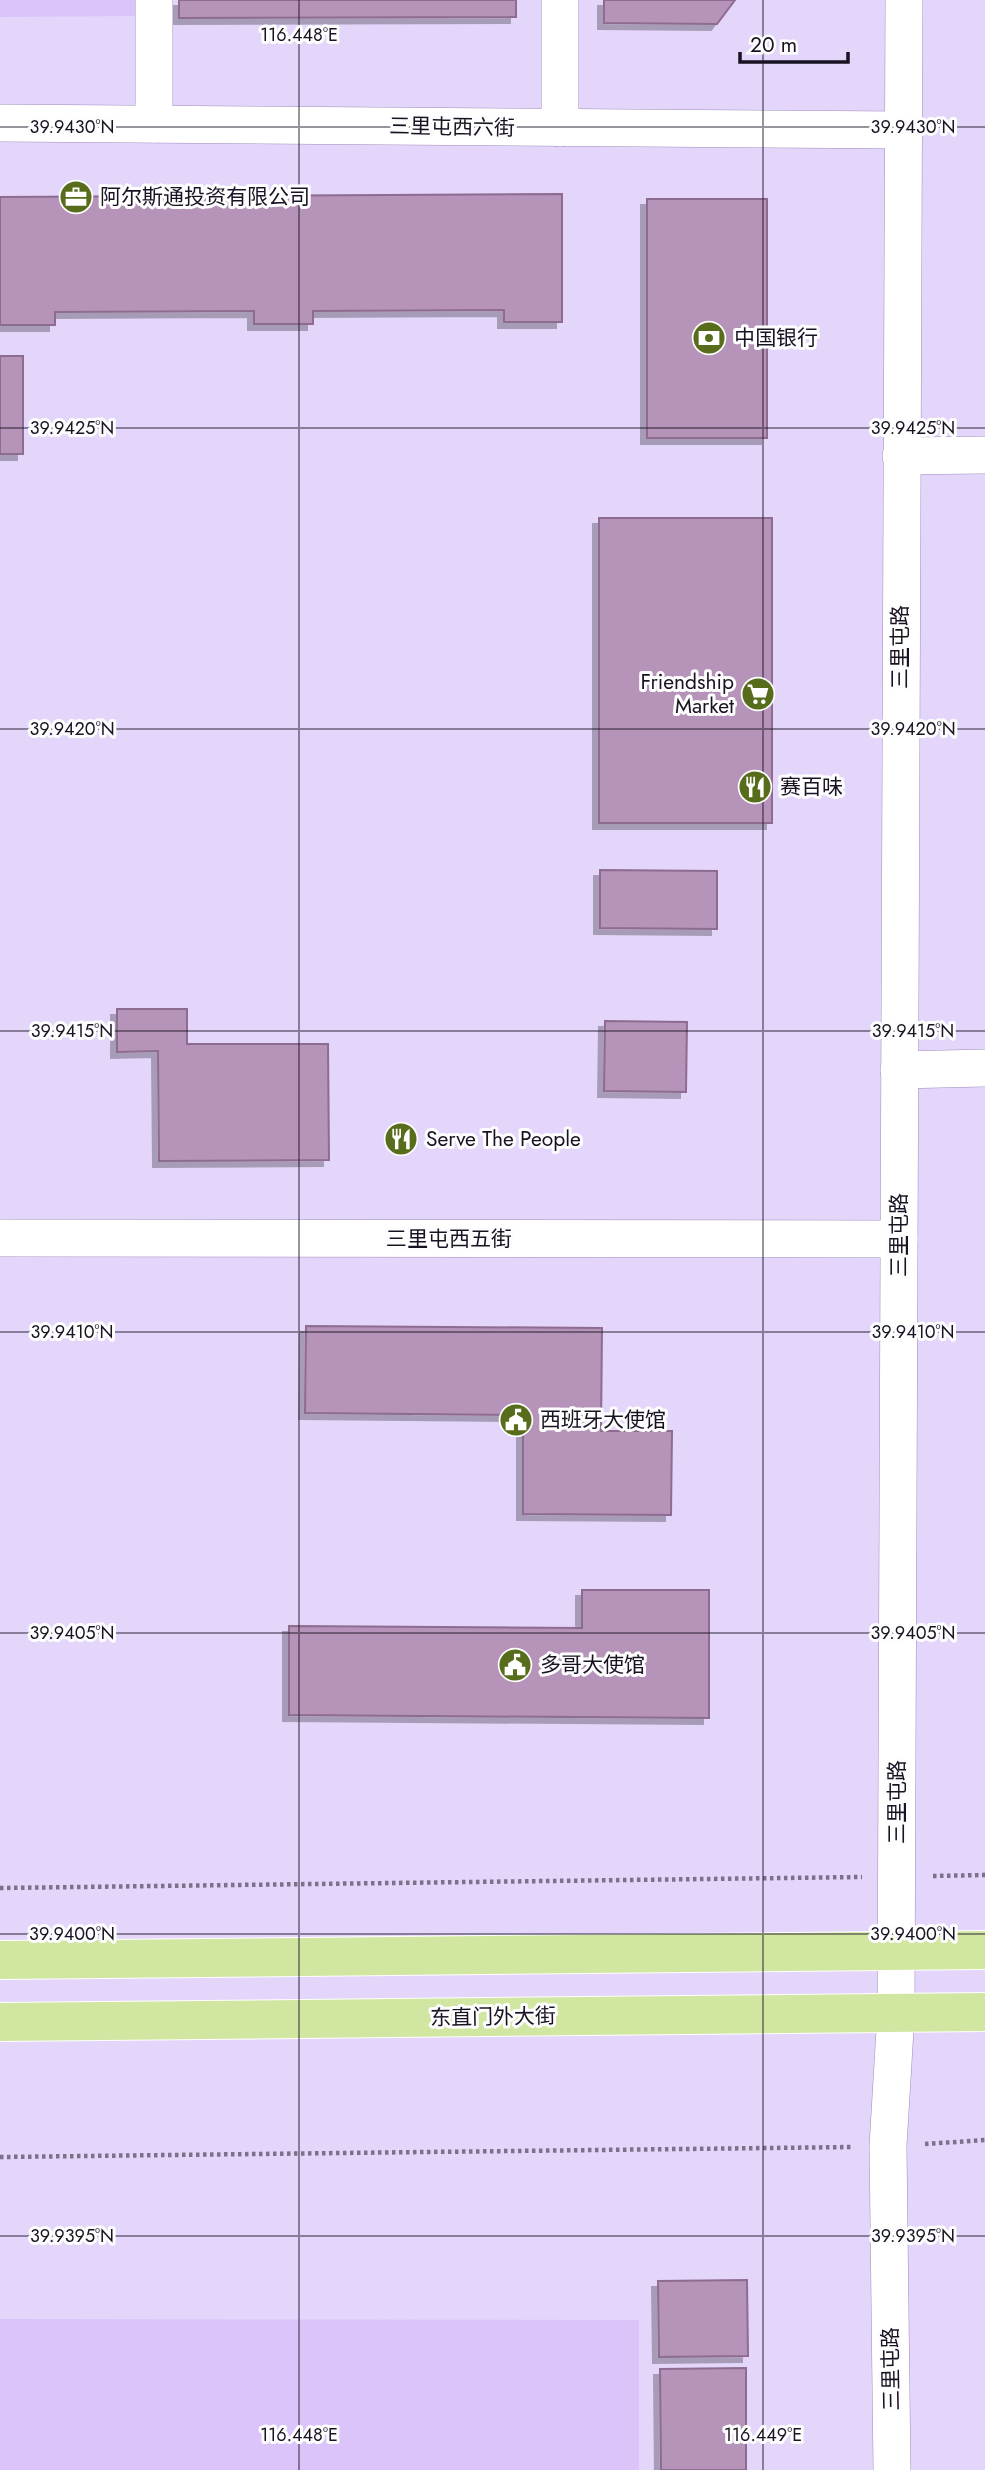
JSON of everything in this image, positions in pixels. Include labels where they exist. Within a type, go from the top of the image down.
[{"type":"main road","points":[[0,1961],[985,1950]]},
{"type":"main road","name":"东直门外大街","points":[[0,2022],[985,2012]]},
{"type":"street","points":[[154,0],[154,124]]},
{"type":"street","points":[[560,0],[560,128]]},
{"type":"street","name":"三里屯路","points":[[892,2470],[888,2146],[896,2013],[904,0]]},
{"type":"street","name":"三里屯西六街","points":[[0,123],[904,130]]},
{"type":"street","points":[[901,456],[985,455]]},
{"type":"street","points":[[899,1070],[985,1068]]},
{"type":"street","name":"三里屯西五街","points":[[0,1238],[899,1239]]},
{"type":"path","points":[[0,1888],[985,1875]]},
{"type":"path","points":[[0,2157],[888,2146],[985,2140]]},
{"type":"shaded area","points":[[0,0],[137,0],[137,16],[0,17]]},
{"type":"shaded area","points":[[0,2319],[639,2320],[639,2470],[0,2470]]},
{"type":"building","points":[[179,0],[516,0],[516,17],[179,18]]},
{"type":"building","points":[[604,0],[735,0],[717,24],[604,23]]},
{"type":"building","points":[[562,194],[562,322],[504,322],[504,310],[313,311],[313,324],[254,324],[254,311],[55,312],[55,325],[0,325],[0,197]]},
{"type":"building","points":[[647,199],[767,199],[767,438],[647,438]]},
{"type":"building","points":[[0,356],[23,356],[23,454],[0,454]]},
{"type":"building","points":[[599,518],[772,518],[772,823],[599,823]]},
{"type":"building","points":[[600,870],[717,871],[717,929],[600,928]]},
{"type":"building","points":[[117,1009],[187,1009],[187,1044],[328,1044],[329,1160],[159,1161],[158,1051],[117,1052]]},
{"type":"building","points":[[605,1021],[687,1022],[686,1092],[604,1091]]},
{"type":"building","points":[[306,1326],[602,1328],[601,1431],[672,1431],[671,1515],[523,1514],[523,1415],[305,1413]]},
{"type":"building","points":[[582,1590],[709,1590],[709,1718],[289,1715],[289,1626],[582,1628]]},
{"type":"building","points":[[747,2280],[748,2356],[659,2357],[658,2281]]},
{"type":"building","points":[[746,2368],[746,2470],[661,2470],[660,2369]]},
{"type":"place","name":"阿尔斯通投资有限公司","points":[[76,197]]},
{"type":"place","name":"中国银行","points":[[709,338]]},
{"type":"place","name":"Friendship Market","points":[[758,694]]},
{"type":"place","name":"赛百味","points":[[755,787]]},
{"type":"place","name":"Serve The People","points":[[401,1139]]},
{"type":"place","name":"西班牙大使馆","points":[[516,1420]]},
{"type":"place","name":"多哥大使馆","points":[[515,1665]]}]
